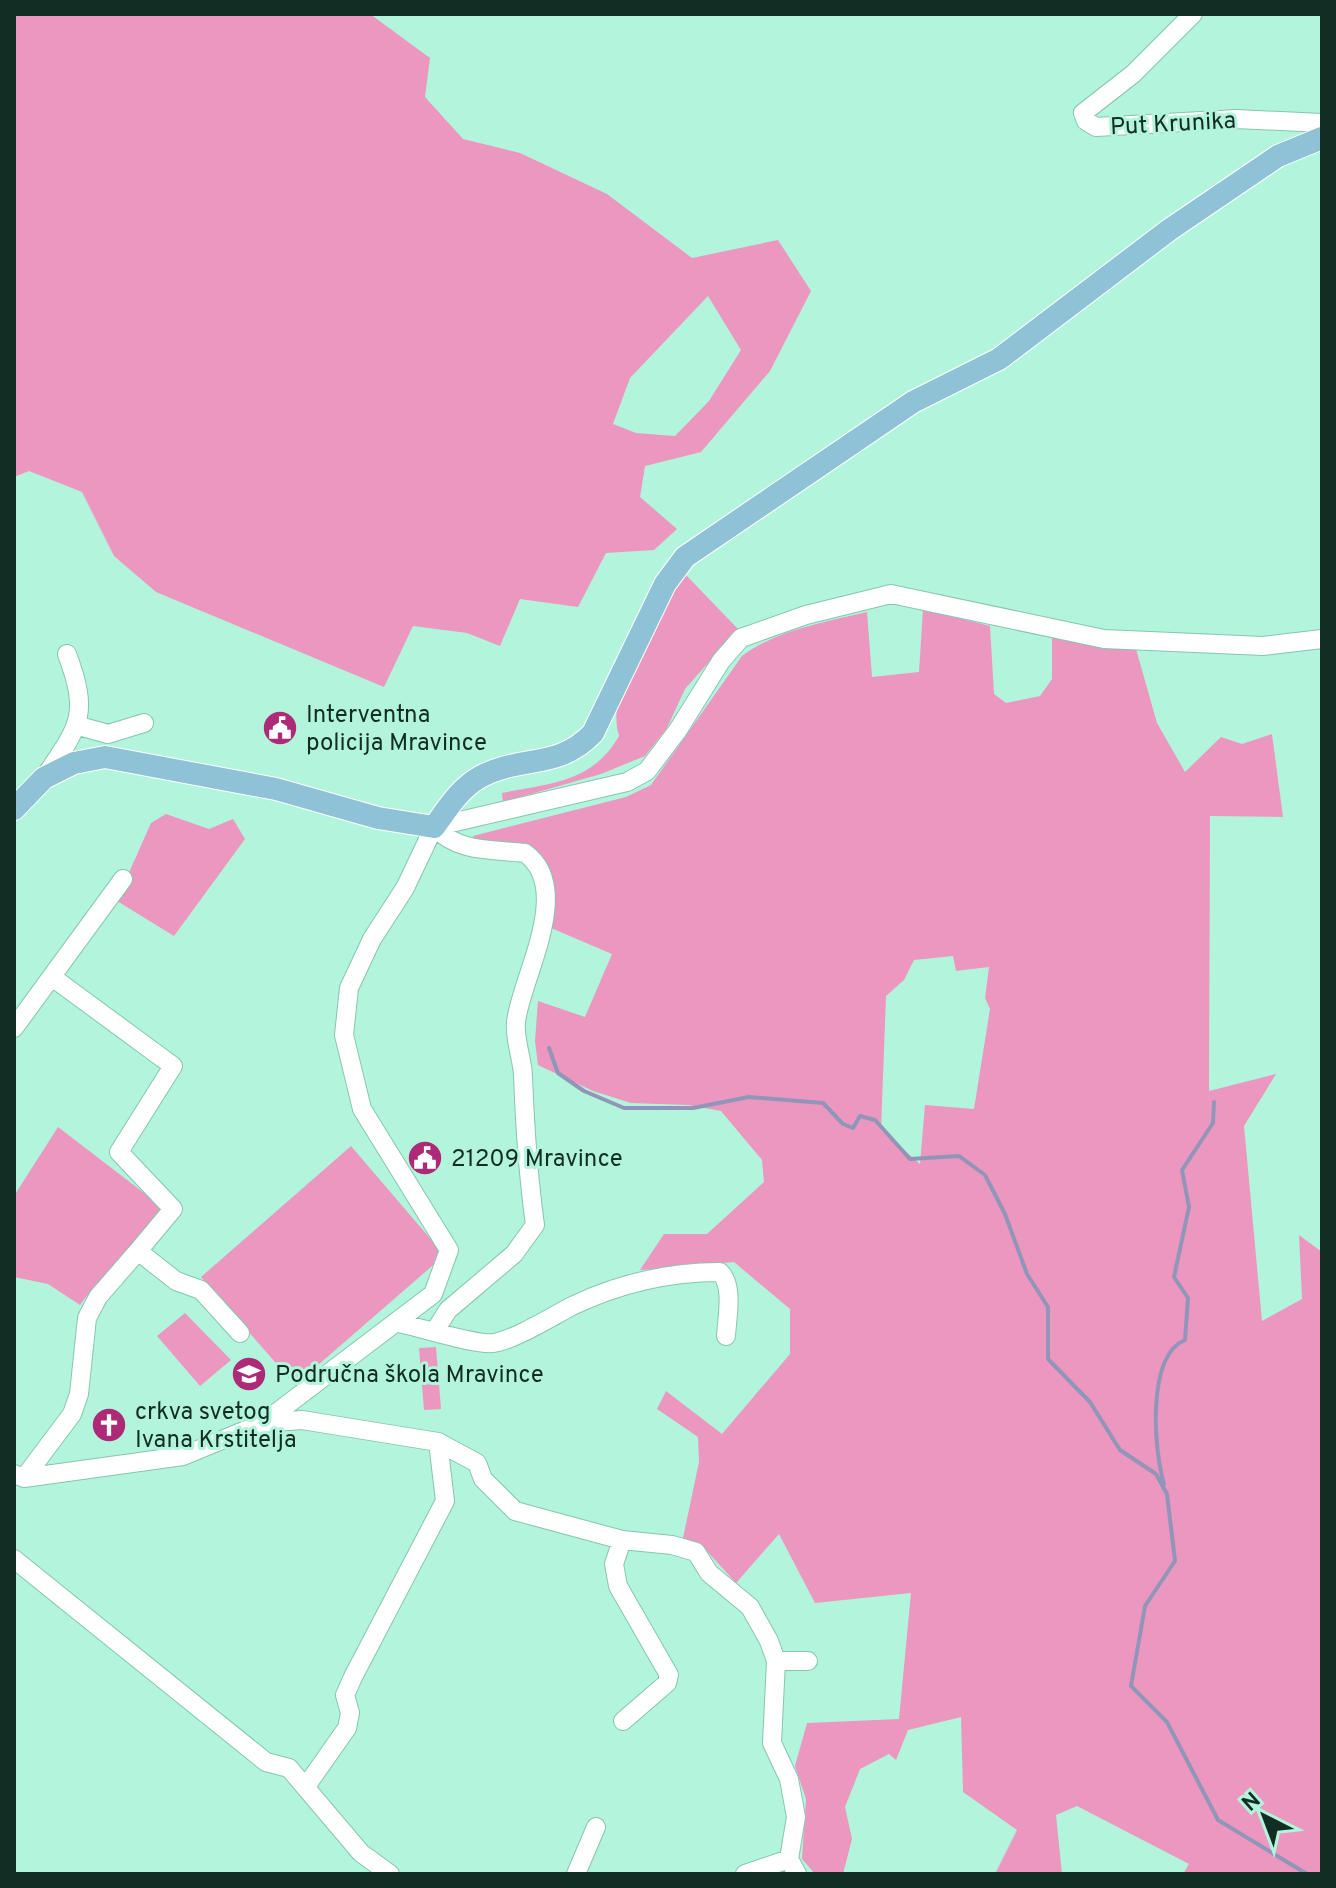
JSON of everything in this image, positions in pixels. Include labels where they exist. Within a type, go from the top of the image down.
[{"type":"main road","points":[[14,809],[44,778],[74,763],[105,757],[296,795],[378,818],[434,827],[460,791],[481,776],[516,764],[566,756],[583,744],[593,733],[674,568],[737,519],[913,402],[999,359],[1169,230],[1278,156],[1322,138]]},
{"type":"street","name":"Put Krunika","points":[[1193,14],[1133,74],[1083,113],[1086,121],[1096,127],[1236,119],[1322,123]]},
{"type":"street","points":[[434,827],[627,782],[647,771],[678,730],[721,661],[741,638],[806,615],[891,594],[1104,639],[1263,646],[1322,639]]},
{"type":"street","points":[[44,778],[79,726],[79,700],[67,654]]},
{"type":"street","points":[[79,726],[108,734],[144,723]]},
{"type":"street","points":[[19,1476],[183,1456],[263,1423],[433,1294],[449,1250],[362,1109],[344,1035],[349,988],[372,939],[405,888],[434,827]]},
{"type":"street","points":[[434,827],[446,840],[461,847],[525,853],[531,857],[537,864],[544,893],[545,928],[515,1023],[523,1074],[525,1158],[535,1225],[514,1254],[448,1310],[436,1329]]},
{"type":"street","points":[[14,1028],[123,879]]},
{"type":"street","points":[[19,1476],[72,1414],[79,1394],[87,1318],[98,1297],[173,1209],[119,1152],[173,1066],[52,977]]},
{"type":"street","points":[[138,1251],[176,1281],[201,1290],[240,1333]]},
{"type":"street","points":[[398,1323],[436,1329],[474,1342],[494,1343],[628,1284],[664,1276],[720,1272],[725,1278],[728,1293],[726,1336]]},
{"type":"street","points":[[263,1423],[302,1420],[438,1442],[477,1463],[483,1479],[515,1511],[622,1540],[672,1545],[696,1552],[709,1573],[750,1607],[776,1661],[772,1743],[789,1779],[796,1817],[793,1866],[745,1874]]},
{"type":"street","points":[[307,1785],[347,1728],[350,1713],[345,1695],[445,1501],[438,1442]]},
{"type":"street","points":[[622,1540],[614,1564],[618,1586],[669,1675],[667,1683],[623,1721]]},
{"type":"street","points":[[14,1559],[266,1762],[289,1768],[307,1785],[361,1853],[390,1874]]},
{"type":"street","points":[[776,1661],[808,1661]]},
{"type":"street","points":[[576,1874],[596,1827]]},
{"type":"shaded area","points":[[14,14],[370,14],[430,58],[425,97],[463,139],[520,153],[607,194],[692,258],[778,240],[811,291],[770,371],[701,452],[645,466],[640,497],[677,529],[654,550],[606,553],[578,607],[520,599],[500,646],[467,633],[413,626],[384,687],[156,592],[114,556],[82,492],[29,471],[14,477]],"holes":[[[708,296],[741,350],[709,401],[675,436],[636,433],[613,424],[630,378]]]},
{"type":"shaded area","points":[[683,572],[738,629],[685,689],[667,728],[645,756],[601,774],[503,802],[502,793],[569,778],[583,772],[608,752],[619,736],[616,717],[627,675]]},
{"type":"shaded area","points":[[923,609],[990,626],[994,694],[1006,703],[1040,696],[1052,679],[1052,636],[1136,649],[1157,723],[1185,772],[1221,737],[1242,744],[1272,734],[1283,817],[1210,816],[1209,1091],[1276,1074],[1244,1126],[1262,1321],[1302,1299],[1299,1235],[1322,1252],[1322,1874],[1183,1874],[1189,1864],[1077,1806],[1056,1815],[1062,1874],[995,1874],[1017,1830],[963,1792],[961,1717],[908,1730],[896,1760],[889,1754],[860,1769],[845,1807],[852,1839],[843,1874],[815,1874],[802,1859],[806,1799],[795,1766],[807,1723],[899,1719],[911,1593],[815,1603],[779,1534],[736,1583],[706,1550],[683,1538],[699,1462],[698,1437],[657,1409],[666,1391],[722,1434],[790,1354],[790,1309],[734,1262],[640,1270],[664,1234],[707,1234],[764,1182],[762,1160],[721,1111],[688,1105],[631,1103],[593,1091],[538,1065],[535,1041],[538,1001],[585,1017],[612,954],[551,928],[551,885],[535,852],[476,843],[473,836],[626,797],[651,785],[742,656],[786,633],[867,612],[872,677],[919,672]],"holes":[[[953,956],[956,971],[989,967],[985,998],[990,1009],[974,1109],[925,1105],[920,1164],[881,1130],[886,996],[904,980],[914,960]]]},
{"type":"shaded area","points":[[166,814],[209,829],[233,819],[245,839],[174,936],[117,901],[133,880],[127,877],[151,823]]},
{"type":"shaded area","points":[[58,1127],[161,1206],[139,1239],[80,1305],[48,1284],[14,1277],[14,1196]]},
{"type":"shaded area","points":[[351,1146],[440,1250],[439,1260],[295,1385],[201,1277]]},
{"type":"shaded area","points":[[185,1313],[231,1360],[200,1386],[157,1336]]},
{"type":"shaded area","points":[[436,1347],[441,1409],[424,1410],[419,1348]]},
{"type":"waterway","points":[[549,1048],[558,1073],[584,1091],[624,1108],[693,1108],[749,1097],[823,1103],[843,1124],[853,1128],[860,1116],[875,1120],[910,1159],[959,1156],[985,1175],[1005,1214],[1027,1274],[1048,1307],[1048,1359],[1090,1402],[1120,1450],[1156,1474],[1167,1494],[1175,1561],[1145,1606],[1131,1686],[1167,1722],[1218,1820],[1307,1874]]},
{"type":"waterway","points":[[1164,1484],[1158,1450],[1156,1406],[1164,1365],[1172,1349],[1185,1340],[1188,1298],[1174,1277],[1189,1207],[1182,1170],[1213,1123],[1214,1102]]},
{"type":"place","name":"Interventna policija Mravince","points":[[280,728]]},
{"type":"place","name":"21209 Mravince","points":[[425,1158]]},
{"type":"place","name":"Područna škola Mravince","points":[[249,1374]]},
{"type":"place","name":"crkva svetog Ivana Krstitelja","points":[[109,1425]]}]
